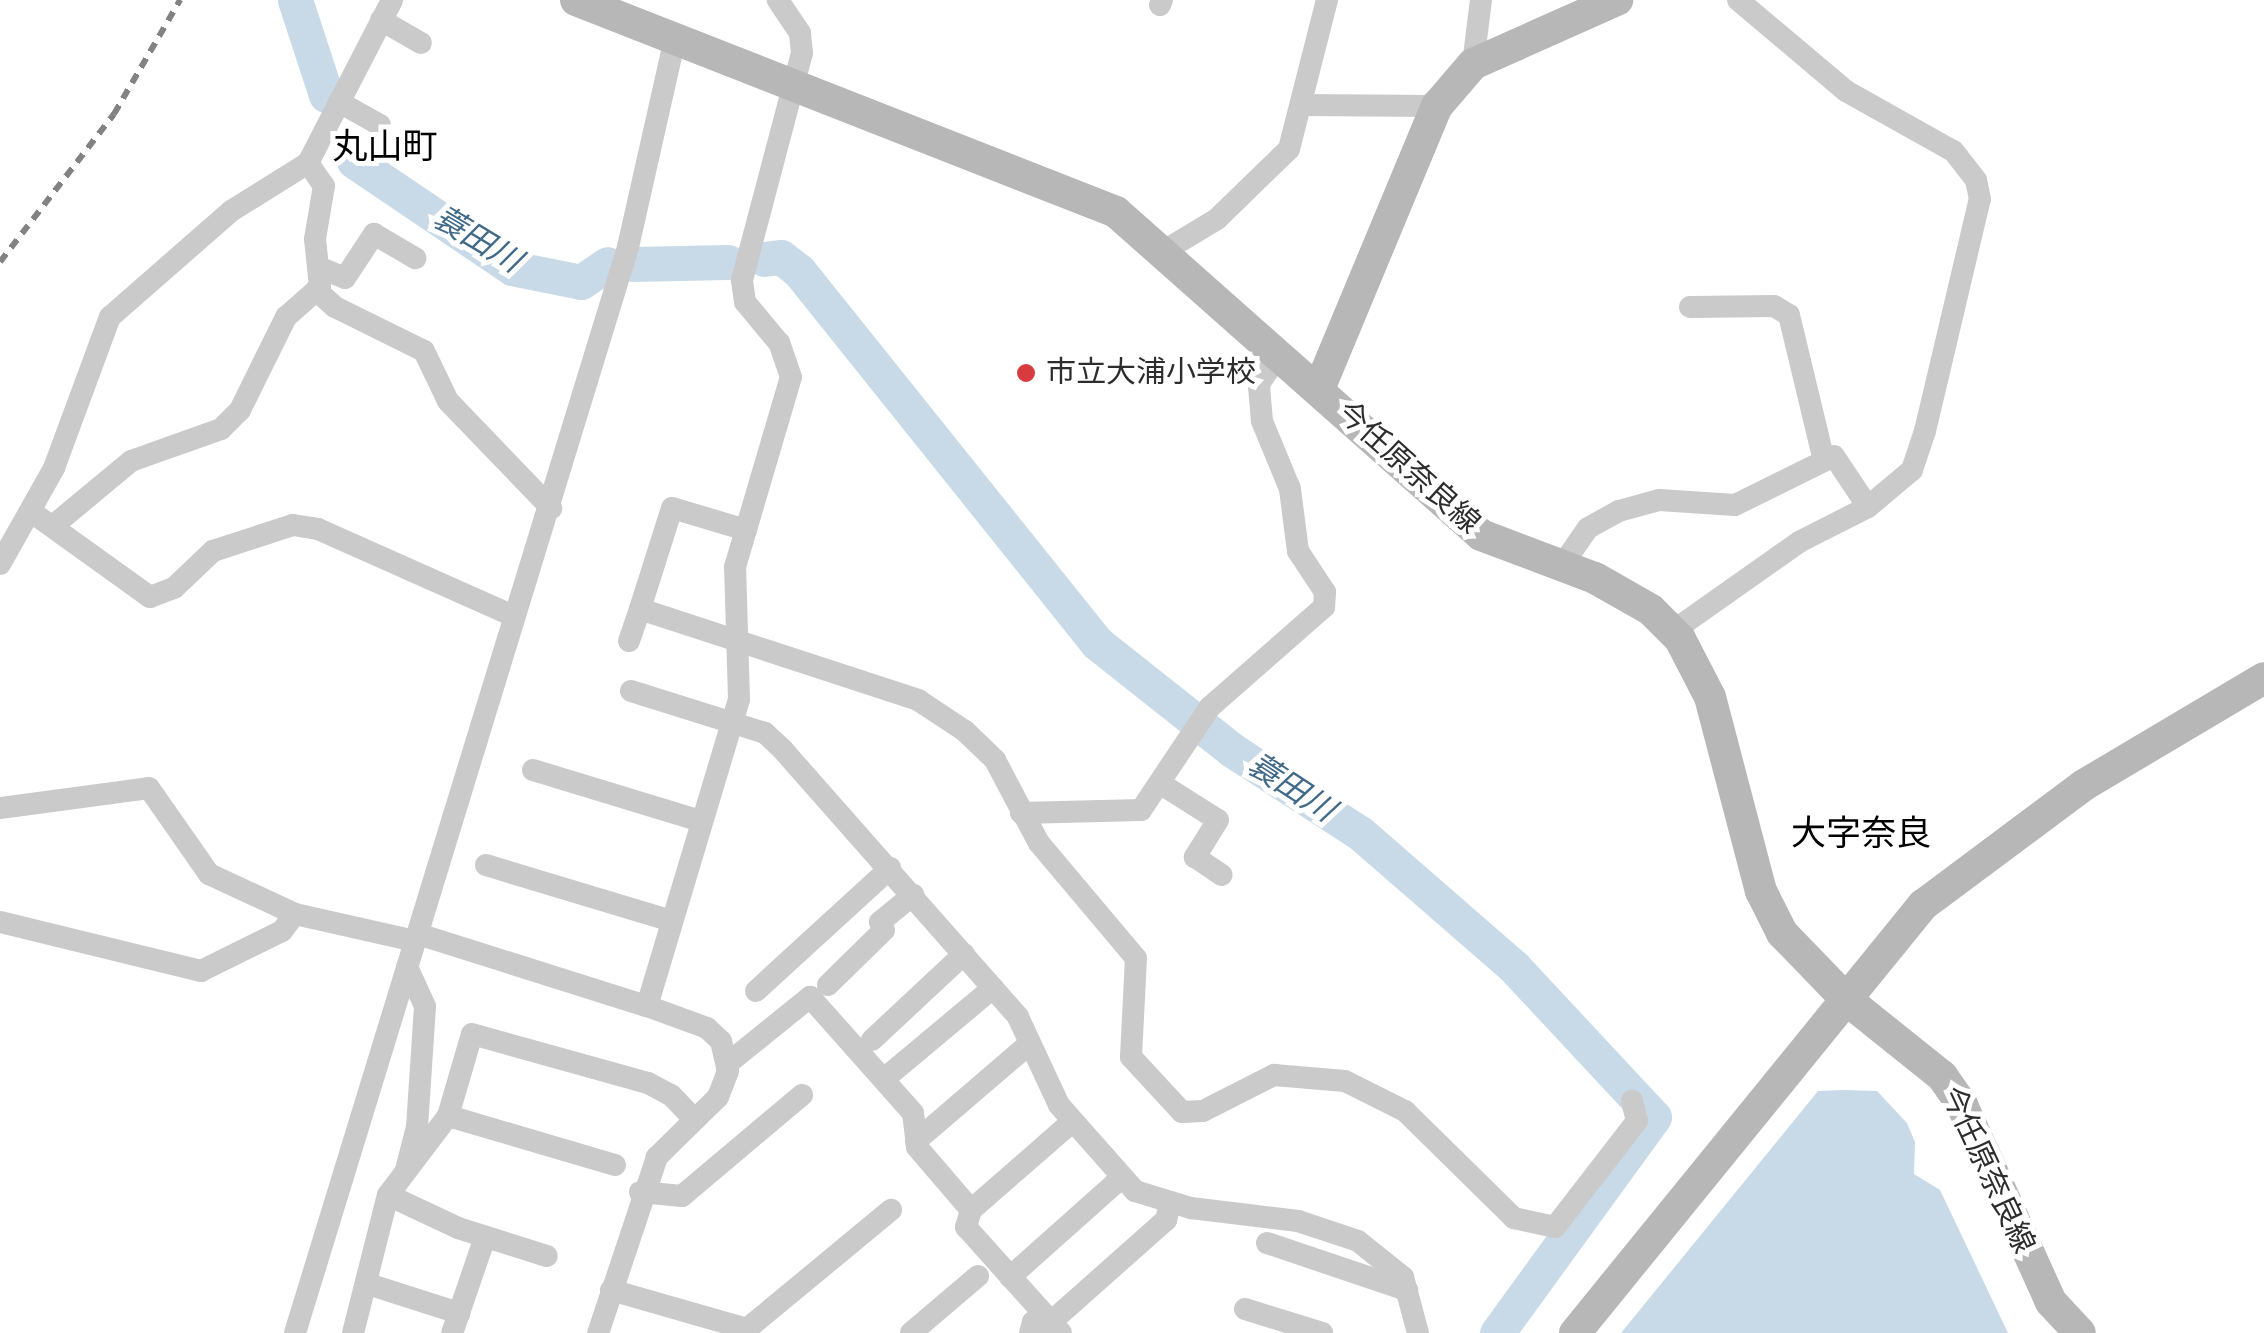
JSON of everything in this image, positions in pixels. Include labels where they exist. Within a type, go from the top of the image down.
[{"type":"main road","name":"今任原奈良線","points":[[576,0],[1091,198],[1164,251],[1481,535],[1623,594],[1673,631],[1710,697],[1762,891],[1782,933],[1847,1000],[1942,1076],[1962,1104],[2033,1267],[2080,1333]]},
{"type":"main road","points":[[1319,389],[1437,106],[1473,64],[1617,0]]},
{"type":"main road","points":[[1575,1333],[1923,905],[1972,863],[2084,785],[2264,678]]},
{"type":"street","points":[[647,1006],[740,689],[735,567],[791,377],[779,343],[745,302],[742,280],[797,85],[800,33],[778,0]]},
{"type":"street","points":[[1164,251],[1218,219],[1288,149],[1328,0]]},
{"type":"street","points":[[1473,64],[1481,0]]},
{"type":"street","points":[[1673,631],[1799,542],[1868,507],[1912,470],[1980,199],[1976,180],[1953,151],[1846,90],[1738,0]]},
{"type":"street","points":[[43,519],[110,317],[231,211],[308,163],[386,10],[421,42]]},
{"type":"street","points":[[294,1333],[513,616],[551,508],[628,247],[675,38]]},
{"type":"street","points":[[339,102],[380,124]]},
{"type":"street","points":[[1300,105],[1437,106]]},
{"type":"street","points":[[1,558],[43,519],[131,461],[221,429],[240,410],[286,317],[317,279],[324,186],[308,163]]},
{"type":"street","points":[[317,279],[345,278],[374,234],[415,258]]},
{"type":"street","points":[[317,279],[335,307],[424,351],[448,401],[551,508]]},
{"type":"street","points":[[1690,307],[1774,306],[1789,316],[1824,462]]},
{"type":"street","points":[[1021,813],[1127,814],[1141,810],[1210,707],[1324,607],[1325,592],[1298,551],[1290,489],[1262,421],[1259,384],[1280,354]]},
{"type":"street","points":[[1560,567],[1588,528],[1619,511],[1659,500],[1735,504],[1834,456],[1868,507]]},
{"type":"street","points":[[630,641],[672,508],[746,530]]},
{"type":"street","points":[[43,519],[150,597],[174,588],[213,551],[292,525],[318,529],[513,616]]},
{"type":"street","points":[[640,609],[918,700],[995,760],[1039,843],[1136,958],[1131,1057],[1182,1112],[1202,1111],[1274,1075],[1345,1081],[1405,1111],[1514,1218],[1555,1227],[1638,1121],[1632,1101]]},
{"type":"street","points":[[631,691],[765,734],[890,868],[992,988],[1030,1044],[1072,1122],[1121,1178],[1170,1204],[1298,1220],[1358,1241],[1388,1259],[1407,1290],[1418,1333]]},
{"type":"street","points":[[534,770],[701,821]]},
{"type":"street","points":[[1161,784],[1218,820],[1195,857],[1222,875]]},
{"type":"street","points":[[0,808],[149,788],[209,874],[295,914],[416,937],[708,1028],[721,1042],[727,1064],[718,1098],[656,1157],[640,1192],[598,1333]]},
{"type":"street","points":[[486,865],[672,921]]},
{"type":"street","points":[[756,991],[890,868]]},
{"type":"street","points":[[828,986],[884,930],[880,922],[914,895]]},
{"type":"street","points":[[0,922],[201,971],[282,931],[295,914]]},
{"type":"street","points":[[872,1040],[964,954]]},
{"type":"street","points":[[406,967],[425,1006],[417,1128],[406,1170]]},
{"type":"street","points":[[884,1079],[992,988]]},
{"type":"street","points":[[727,1064],[810,997],[914,1112],[916,1141],[971,1210]]},
{"type":"street","points":[[486,1236],[456,1323],[363,1282],[388,1195],[406,1170],[422,1159],[448,1116],[472,1034],[648,1084],[672,1095],[693,1118]]},
{"type":"street","points":[[916,1141],[1030,1044]]},
{"type":"street","points":[[640,1192],[682,1196],[802,1095]]},
{"type":"street","points":[[448,1116],[615,1165]]},
{"type":"street","points":[[1072,1122],[971,1210],[966,1227],[1010,1277],[1047,1329],[1166,1220],[1170,1204]]},
{"type":"street","points":[[1010,1277],[1121,1178]]},
{"type":"street","points":[[388,1195],[486,1236],[548,1256]]},
{"type":"street","points":[[611,1290],[747,1329],[891,1210]]},
{"type":"street","points":[[1267,1244],[1407,1290]]},
{"type":"street","points":[[912,1333],[978,1276]]},
{"type":"street","points":[[353,1333],[368,1284]]},
{"type":"street","points":[[1245,1309],[1322,1333]]},
{"type":"water","points":[[1818,1091],[1877,1091],[1907,1123],[1915,1142],[1914,1174],[1940,1190],[2008,1333],[1621,1333]]},
{"type":"waterway","name":"蓑田川","points":[[295,0],[326,95]]},
{"type":"waterway","name":"蓑田川","points":[[354,161],[512,268],[581,282],[608,264]]},
{"type":"waterway","name":"蓑田川","points":[[764,259],[781,257],[799,271],[1097,643],[1232,750],[1360,833],[1514,967],[1654,1117],[1497,1333]]},
{"type":"waterway","name":"蓑田川","points":[[633,264],[728,262]]},
{"type":"railway","points":[[0,262],[114,114],[180,0]]},
{"type":"place","name":"市立大浦小学校","points":[[1026,373]]},
{"type":"district","name":"丸山町","points":[[385,147]]},
{"type":"district","name":"大字奈良","points":[[1861,834]]}]
